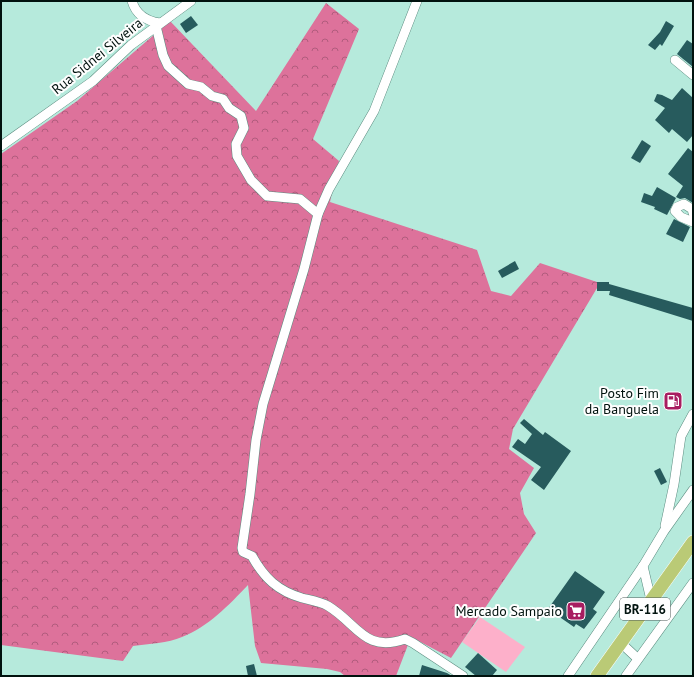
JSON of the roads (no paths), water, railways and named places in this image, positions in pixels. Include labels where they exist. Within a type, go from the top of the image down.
[{"type":"highway","name":"BR-116","points":[[597,676],[693,542]]},
{"type":"street","points":[[132,1],[135,9],[142,17],[158,25],[163,55],[168,66],[188,84],[201,87],[212,96],[222,99],[230,109],[241,116],[244,128],[236,144],[237,156],[254,184],[267,196],[300,199],[307,207],[318,214]]},
{"type":"street","name":"Rua Sidnei Silveira","points":[[1,146],[93,81],[131,45],[191,1]]},
{"type":"street","points":[[418,1],[374,111],[329,189],[318,214],[304,269],[263,404],[254,452],[242,551],[250,554],[263,575],[282,591],[327,606],[364,637],[389,644],[405,639],[463,676]]},
{"type":"street","points":[[675,60],[693,75]]},
{"type":"street","points":[[693,213],[692,209],[684,204],[677,207],[676,211],[681,217],[693,221]]},
{"type":"street","points":[[664,531],[674,484],[681,436],[693,414]]},
{"type":"street","points":[[568,676],[643,566],[664,531],[693,490]]},
{"type":"street","points":[[643,566],[651,600]]},
{"type":"street","points":[[626,676],[637,658],[693,582]]},
{"type":"street","points":[[621,642],[637,658]]},
{"type":"place","name":"Posto Fim da Banguela","points":[[673,401]]},
{"type":"place","name":"Mercado Sampaio","points":[[576,611]]}]
